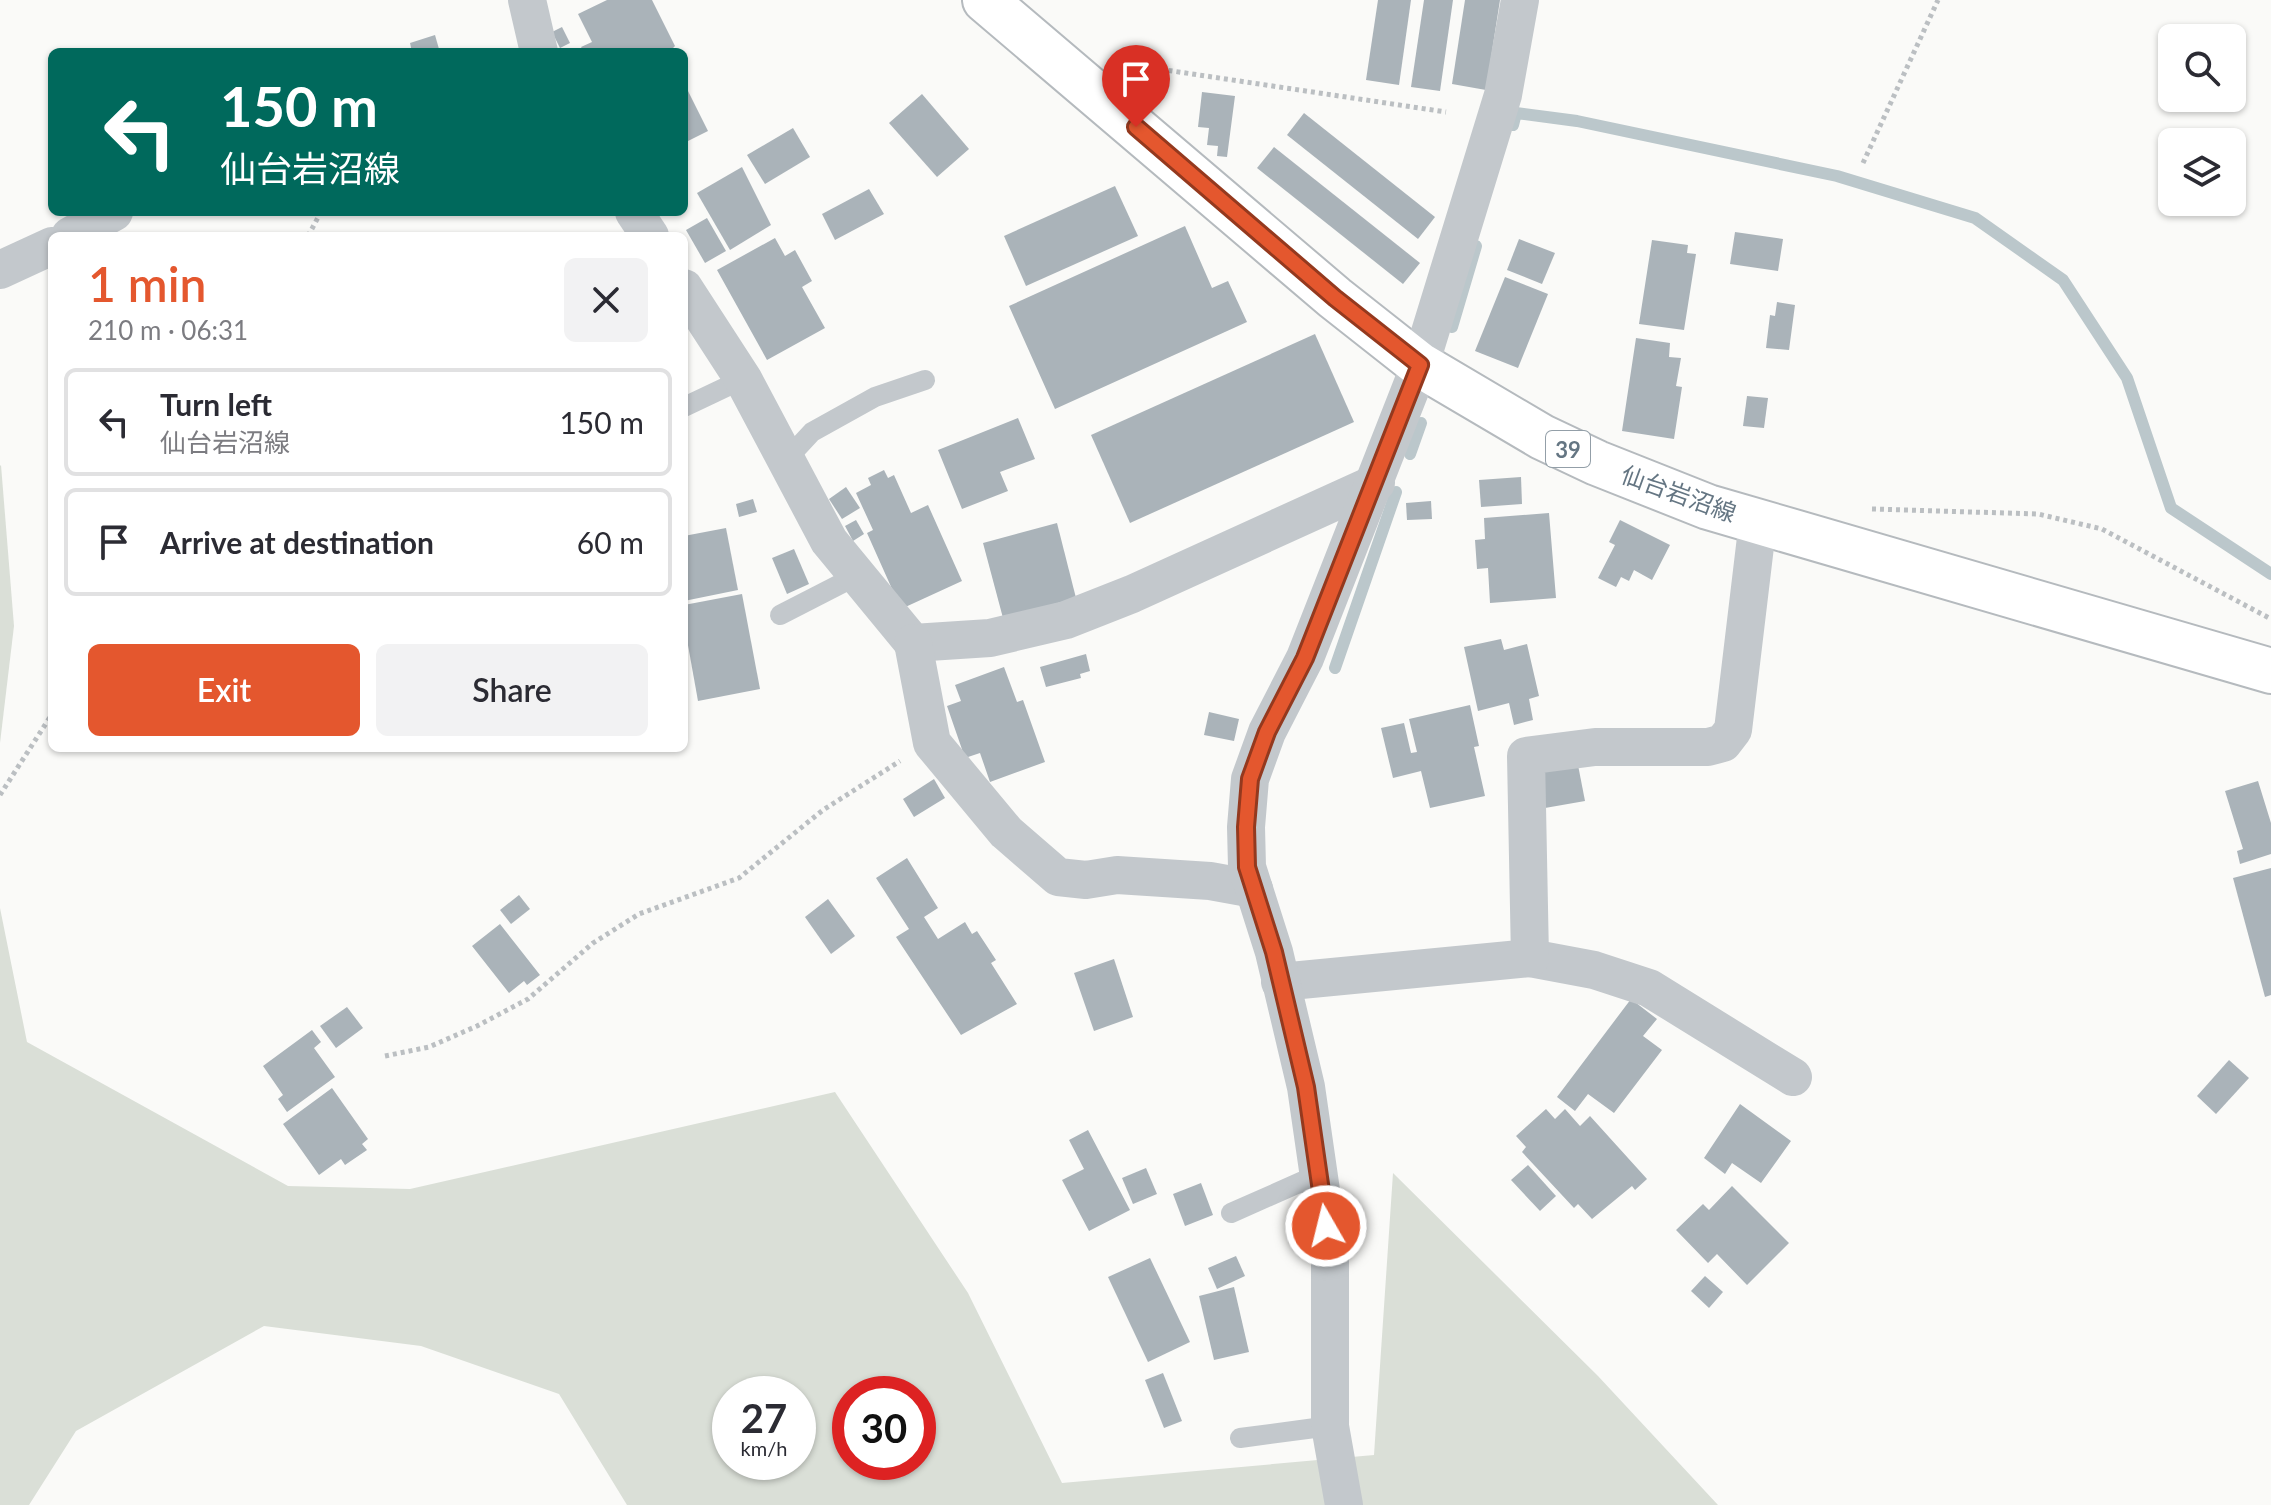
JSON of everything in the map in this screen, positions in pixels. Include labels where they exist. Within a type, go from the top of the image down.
[{"type":"main road","name":"仙台岩沼線","points":[[985,0],[1335,298],[1420,365],[1542,437],[1597,463],[1708,507],[2271,671]]},
{"type":"street","points":[[527,0],[538,48]]},
{"type":"street","points":[[1344,1505],[1330,1426],[1330,1253],[1306,1087],[1274,952],[1247,867],[1250,779],[1267,732],[1305,658],[1420,365],[1503,95],[1520,0]]},
{"type":"street","points":[[77,232],[107,216]]},
{"type":"street","points":[[0,270],[48,248]]},
{"type":"street","points":[[688,294],[743,379],[829,541],[913,643],[932,743],[1006,832],[1058,877],[1086,880],[1117,875],[1210,881],[1254,889]]},
{"type":"street","points":[[913,643],[990,638],[1066,620],[1132,594],[1376,483]]},
{"type":"street","points":[[1530,958],[1526,756],[1595,747],[1708,747],[1723,743],[1733,730],[1758,521]]},
{"type":"street","points":[[1280,982],[1530,958],[1594,970],[1649,988],[1793,1077]]},
{"type":"lane","points":[[688,405],[743,379]]},
{"type":"lane","points":[[786,460],[812,432],[875,397],[925,380]]},
{"type":"lane","points":[[780,615],[856,576]]},
{"type":"lane","points":[[1231,1213],[1319,1174]]},
{"type":"lane","points":[[1240,1438],[1275,1436],[1330,1426]]},
{"type":"path","points":[[1863,163],[1938,0]]},
{"type":"path","points":[[1088,86],[1118,70],[1139,66],[1446,112]]},
{"type":"path","points":[[1857,508],[2038,514],[2102,529],[2271,619]]},
{"type":"path","points":[[0,795],[48,720]]},
{"type":"path","points":[[385,1056],[429,1047],[528,999],[593,943],[639,914],[739,878],[853,788],[932,743]]},
{"type":"shaded area","points":[[0,466],[14,626],[0,743]]},
{"type":"shaded area","points":[[0,908],[27,1042],[288,1186],[410,1189],[835,1092],[968,1293],[1062,1483],[1374,1455],[1393,1173],[1598,1376],[1718,1505],[627,1505],[559,1394],[421,1346],[264,1326],[76,1431],[29,1505],[0,1505]]},
{"type":"building","points":[[607,0],[652,0],[675,46],[582,48],[592,42],[578,14]]},
{"type":"building","points":[[1378,0],[1411,0],[1399,85],[1366,80]]},
{"type":"building","points":[[1424,0],[1453,0],[1440,91],[1411,87]]},
{"type":"building","points":[[1465,0],[1500,0],[1486,90],[1452,84]]},
{"type":"building","points":[[562,27],[570,43],[560,48],[552,32]]},
{"type":"building","points":[[435,35],[439,48],[411,48],[410,43]]},
{"type":"building","points":[[688,91],[708,131],[688,141]]},
{"type":"building","points":[[1202,92],[1235,96],[1227,157],[1217,156],[1218,146],[1207,145],[1209,128],[1198,127]]},
{"type":"building","points":[[922,94],[969,149],[937,177],[889,123]]},
{"type":"building","points":[[1304,113],[1435,217],[1418,239],[1287,135]]},
{"type":"building","points":[[793,128],[810,157],[765,184],[747,155]]},
{"type":"building","points":[[1274,147],[1420,263],[1403,284],[1257,168]]},
{"type":"building","points":[[742,167],[771,225],[730,250],[697,193]]},
{"type":"building","points":[[1115,186],[1138,236],[1026,286],[1004,236]]},
{"type":"building","points":[[869,189],[884,214],[835,240],[822,214]]},
{"type":"building","points":[[707,218],[726,251],[705,263],[686,230]]},
{"type":"building","points":[[1185,226],[1212,288],[1228,281],[1247,322],[1055,409],[1009,306]]},
{"type":"building","points":[[1735,232],[1783,239],[1778,271],[1730,264]]},
{"type":"building","points":[[775,238],[785,256],[795,250],[812,281],[802,287],[825,328],[767,360],[717,270]]},
{"type":"building","points":[[1519,239],[1555,253],[1542,284],[1507,270]]},
{"type":"building","points":[[1652,240],[1688,245],[1687,253],[1696,254],[1684,330],[1639,324]]},
{"type":"building","points":[[1505,277],[1548,294],[1518,368],[1475,351]]},
{"type":"building","points":[[1777,302],[1795,305],[1789,350],[1766,348],[1770,315],[1775,316]]},
{"type":"building","points":[[1315,334],[1354,422],[1130,523],[1091,435]]},
{"type":"building","points":[[1636,338],[1670,343],[1669,357],[1681,358],[1676,386],[1682,387],[1674,439],[1622,431]]},
{"type":"building","points":[[1747,396],[1768,398],[1764,428],[1743,426]]},
{"type":"building","points":[[1018,418],[1035,459],[1000,472],[1008,491],[962,509],[938,450]]},
{"type":"building","points":[[884,470],[888,478],[894,475],[911,513],[928,505],[962,581],[901,609],[867,533],[873,530],[856,493],[871,485],[868,478]]},
{"type":"building","points":[[1521,477],[1522,504],[1481,507],[1479,480]]},
{"type":"building","points":[[846,487],[860,508],[842,519],[829,499]]},
{"type":"building","points":[[753,499],[757,512],[739,517],[736,504]]},
{"type":"building","points":[[1431,501],[1432,519],[1407,520],[1406,503]]},
{"type":"building","points":[[1549,513],[1556,598],[1490,603],[1488,568],[1477,569],[1475,540],[1485,539],[1484,518]]},
{"type":"building","points":[[856,520],[864,534],[853,541],[845,526]]},
{"type":"building","points":[[1620,520],[1670,545],[1652,580],[1634,570],[1629,581],[1621,577],[1616,587],[1598,578],[1615,545],[1609,542]]},
{"type":"building","points":[[1057,523],[1076,598],[1003,618],[983,543]]},
{"type":"building","points":[[726,528],[738,590],[688,600],[688,535]]},
{"type":"building","points":[[794,549],[809,584],[787,594],[772,558]]},
{"type":"building","points":[[742,594],[760,689],[698,701],[688,645],[688,604]]},
{"type":"building","points":[[1501,639],[1504,650],[1527,644],[1539,696],[1529,699],[1533,720],[1514,725],[1509,703],[1478,711],[1464,647]]},
{"type":"building","points":[[1086,654],[1090,671],[1080,674],[1081,678],[1046,687],[1040,667]]},
{"type":"building","points":[[1004,667],[1017,702],[1023,700],[1045,762],[990,782],[980,753],[965,758],[947,706],[961,701],[955,685]]},
{"type":"building","points":[[1470,705],[1479,746],[1474,747],[1485,796],[1430,808],[1421,771],[1393,778],[1381,728],[1404,723],[1411,753],[1417,752],[1409,719]]},
{"type":"building","points":[[1209,712],[1239,719],[1234,741],[1204,735]]},
{"type":"building","points":[[1578,765],[1585,801],[1545,808],[1538,773]]},
{"type":"building","points":[[934,779],[945,798],[914,817],[903,799]]},
{"type":"building","points":[[2258,781],[2271,823],[2271,854],[2240,864],[2237,851],[2243,849],[2225,791]]},
{"type":"building","points":[[907,858],[938,908],[924,917],[938,939],[965,922],[972,934],[977,931],[996,960],[991,963],[1017,1004],[961,1035],[896,937],[909,929],[876,878]]},
{"type":"building","points":[[2271,868],[2271,995],[2265,997],[2233,878]]},
{"type":"building","points":[[519,895],[530,909],[511,924],[500,910]]},
{"type":"building","points":[[828,899],[855,936],[831,954],[805,917]]},
{"type":"building","points":[[500,924],[540,975],[527,985],[524,981],[509,993],[472,946]]},
{"type":"building","points":[[1114,959],[1133,1017],[1094,1031],[1074,973]]},
{"type":"building","points":[[1631,999],[1657,1019],[1643,1036],[1662,1050],[1614,1113],[1588,1094],[1575,1111],[1557,1097]]},
{"type":"building","points":[[347,1007],[363,1028],[336,1048],[320,1026]]},
{"type":"building","points":[[312,1030],[321,1042],[314,1048],[335,1077],[287,1112],[278,1099],[283,1095],[263,1066]]},
{"type":"building","points":[[2229,1060],[2249,1078],[2216,1114],[2197,1096]]},
{"type":"building","points":[[332,1088],[368,1139],[362,1144],[367,1150],[345,1165],[341,1159],[319,1175],[283,1124]]},
{"type":"building","points":[[1740,1104],[1791,1141],[1761,1183],[1732,1163],[1725,1174],[1704,1158]]},
{"type":"building","points":[[1546,1109],[1555,1119],[1565,1109],[1580,1126],[1590,1116],[1647,1179],[1635,1190],[1632,1186],[1592,1219],[1578,1204],[1574,1208],[1522,1152],[1526,1147],[1516,1136]]},
{"type":"building","points":[[1088,1130],[1130,1210],[1089,1231],[1062,1180],[1084,1169],[1069,1140]]},
{"type":"building","points":[[1528,1165],[1556,1196],[1540,1211],[1511,1180]]},
{"type":"building","points":[[1146,1168],[1157,1194],[1133,1204],[1122,1178]]},
{"type":"building","points":[[1201,1183],[1213,1215],[1185,1226],[1173,1194]]},
{"type":"building","points":[[1732,1186],[1789,1243],[1747,1285],[1717,1254],[1708,1263],[1676,1230],[1703,1204],[1709,1210]]},
{"type":"building","points":[[1236,1256],[1245,1276],[1217,1289],[1208,1268]]},
{"type":"building","points":[[1150,1258],[1190,1342],[1148,1362],[1108,1277]]},
{"type":"building","points":[[1705,1276],[1723,1292],[1709,1308],[1691,1291]]},
{"type":"building","points":[[1234,1287],[1249,1352],[1214,1360],[1199,1296]]},
{"type":"building","points":[[1163,1373],[1182,1421],[1164,1428],[1145,1380]]},
{"type":"waterway","points":[[1513,125],[1516,113],[1577,121],[1837,176],[1975,218],[2063,280],[2127,378],[2171,508],[2271,574]]},
{"type":"waterway","points":[[1452,327],[1476,246]]},
{"type":"waterway","points":[[1410,454],[1421,423]]},
{"type":"waterway","points":[[1335,668],[1396,492]]},
{"type":"route","points":[[1136,127],[1335,298],[1420,365],[1305,658],[1267,732],[1250,779],[1247,867],[1274,952],[1306,1087],[1326,1226]]}]
